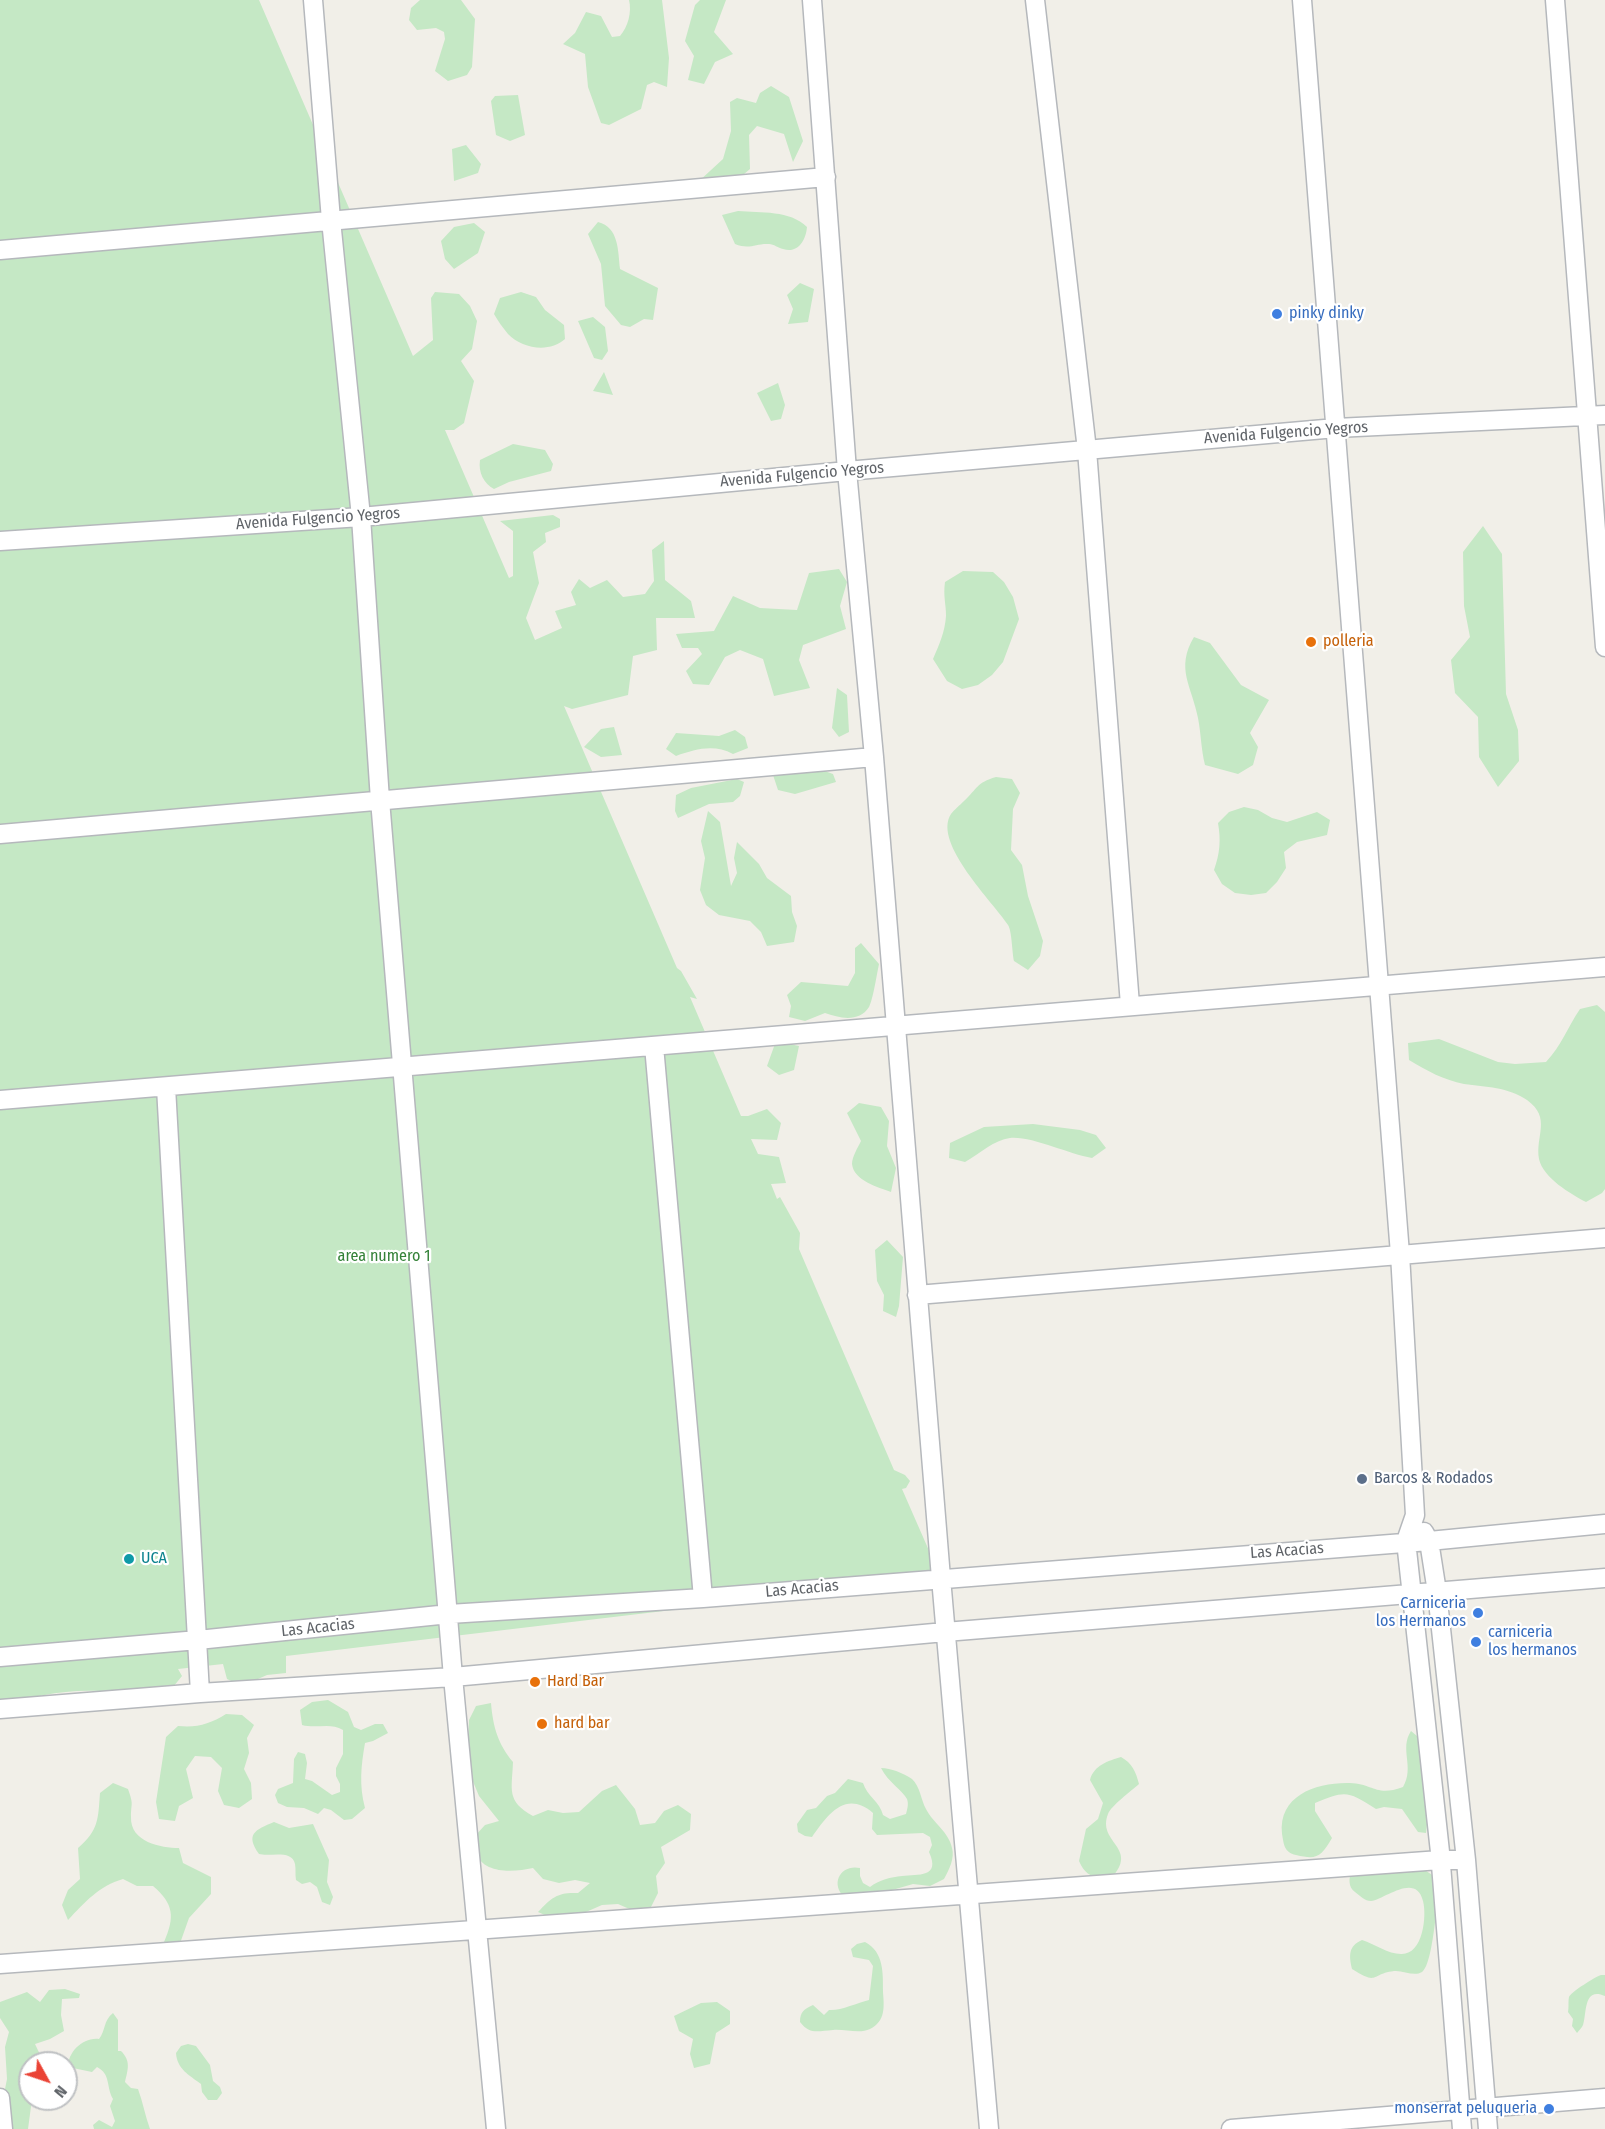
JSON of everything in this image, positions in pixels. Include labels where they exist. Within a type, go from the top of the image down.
[{"type":"street","points":[[313,0],[331,220],[361,517],[380,800],[453,1677],[496,2129]]},
{"type":"street","points":[[812,0],[848,471],[989,2129]]},
{"type":"street","points":[[1035,0],[1087,450],[1130,1005]]},
{"type":"street","points":[[1302,0],[1400,1254],[1415,1515],[1406,1541],[1440,1860],[1462,2129]]},
{"type":"street","points":[[1555,0],[1596,416],[1605,647]]},
{"type":"street","points":[[0,250],[826,177]]},
{"type":"street","name":"Avenida Fulgencio Yegros","points":[[0,541],[361,517],[1336,428],[1596,416]]},
{"type":"street","points":[[0,834],[873,757]]},
{"type":"street","points":[[0,1100],[1605,967]]},
{"type":"street","points":[[654,1046],[703,1598]]},
{"type":"street","points":[[165,1087],[200,1693]]},
{"type":"street","points":[[917,1295],[1605,1238]]},
{"type":"street","points":[[1415,1515],[1429,1541],[1437,1592],[1466,1860],[1488,2129]]},
{"type":"street","name":"Las Acacias","points":[[0,1656],[198,1640],[449,1614],[703,1598],[1406,1541],[1429,1541],[1605,1524]]},
{"type":"street","points":[[0,1709],[200,1693],[453,1677],[945,1632],[1605,1578]]},
{"type":"street","points":[[0,1964],[477,1932],[1440,1860],[1466,1860]]},
{"type":"street","points":[[0,2098],[3,2129]]},
{"type":"street","points":[[1231,2129],[1605,2098]]},
{"type":"green space","name":"area numero 1","points":[[0,0],[259,0],[413,356],[433,340],[431,298],[435,292],[459,294],[470,306],[477,321],[472,349],[461,361],[474,381],[464,423],[454,430],[445,430],[509,578],[513,576],[513,531],[500,521],[553,515],[560,519],[560,527],[545,533],[546,542],[533,552],[539,583],[526,618],[535,640],[562,628],[555,611],[576,605],[571,592],[579,579],[590,588],[607,580],[623,597],[645,594],[654,581],[652,550],[664,541],[665,580],[691,601],[695,618],[656,618],[657,650],[633,656],[628,695],[572,709],[564,706],[677,968],[697,999],[690,997],[741,1116],[748,1116],[767,1109],[781,1123],[777,1140],[751,1139],[758,1154],[779,1157],[786,1183],[771,1184],[777,1199],[780,1197],[800,1233],[799,1249],[894,1470],[905,1475],[910,1481],[906,1488],[902,1489],[941,1578],[286,1656],[286,1673],[267,1675],[242,1686],[227,1679],[223,1664],[178,1669],[182,1676],[173,1687],[165,1690],[62,1692],[0,1707]]},
{"type":"green space","points":[[420,0],[461,0],[475,19],[472,67],[467,75],[448,81],[435,71],[445,39],[444,32],[436,28],[417,30],[409,20],[411,8]]},
{"type":"green space","points":[[629,0],[662,0],[669,58],[667,87],[654,82],[647,85],[641,109],[609,125],[601,123],[588,87],[585,54],[563,44],[575,33],[586,12],[601,16],[612,37],[620,36],[629,19]]},
{"type":"green space","points":[[700,0],[726,0],[714,32],[733,54],[715,62],[704,84],[688,80],[694,56],[685,41],[695,5]]},
{"type":"green space","points":[[771,86],[789,97],[803,141],[793,162],[784,134],[757,126],[749,135],[750,169],[731,185],[698,182],[723,159],[731,131],[730,102],[737,98],[756,103],[760,93]]},
{"type":"green space","points":[[518,95],[525,135],[510,141],[496,135],[491,101],[495,96]]},
{"type":"green space","points":[[466,145],[481,164],[478,173],[454,181],[452,149]]},
{"type":"green space","points":[[738,211],[775,213],[792,218],[807,227],[805,237],[797,248],[788,250],[771,244],[745,246],[735,244],[722,215]]},
{"type":"green space","points":[[598,222],[614,234],[620,269],[658,288],[653,320],[644,319],[630,327],[621,325],[605,306],[601,264],[588,234]]},
{"type":"green space","points":[[474,223],[485,232],[478,253],[454,269],[445,259],[441,241],[454,227]]},
{"type":"green space","points":[[800,283],[814,289],[808,322],[788,324],[793,309],[787,295]]},
{"type":"green space","points":[[521,292],[536,297],[545,310],[564,325],[565,339],[544,348],[528,346],[508,334],[494,314],[500,298]]},
{"type":"green space","points":[[593,317],[605,327],[608,351],[602,360],[594,358],[578,321]]},
{"type":"green space","points":[[604,372],[613,395],[593,391]]},
{"type":"green space","points":[[778,383],[785,405],[781,419],[771,421],[757,393]]},
{"type":"green space","points":[[513,444],[545,450],[553,464],[551,471],[509,482],[494,489],[482,477],[480,460]]},
{"type":"green space","points":[[1483,526],[1502,554],[1506,694],[1518,730],[1519,761],[1498,787],[1479,757],[1478,717],[1455,693],[1451,660],[1470,637],[1464,606],[1463,552]]},
{"type":"green space","points":[[839,569],[847,582],[840,606],[846,629],[803,645],[799,660],[810,688],[774,696],[763,659],[740,650],[725,657],[709,685],[693,684],[686,671],[702,654],[698,648],[682,648],[676,634],[714,631],[733,596],[760,608],[797,610],[809,573]]},
{"type":"green space","points":[[963,571],[993,572],[1004,582],[1013,597],[1019,619],[1003,662],[992,675],[978,685],[962,689],[947,681],[933,659],[945,622],[945,582]]},
{"type":"green space","points":[[1194,637],[1210,643],[1241,685],[1269,700],[1250,733],[1258,747],[1253,765],[1238,774],[1205,765],[1198,718],[1185,668],[1188,648]]},
{"type":"green space","points":[[837,688],[847,695],[849,732],[839,737],[832,728]]},
{"type":"green space","points":[[614,727],[622,755],[601,757],[584,747],[601,729]]},
{"type":"green space","points":[[735,730],[745,737],[748,748],[733,754],[712,748],[676,756],[666,749],[676,733],[719,736]]},
{"type":"green space","points":[[819,769],[833,774],[836,782],[795,794],[778,790],[773,775]]},
{"type":"green space","points":[[996,777],[1012,779],[1020,793],[1013,809],[1011,850],[1022,865],[1028,896],[1043,941],[1040,956],[1028,970],[1014,961],[1008,925],[957,856],[947,826],[951,814],[978,786]]},
{"type":"green space","points":[[737,779],[744,782],[740,796],[733,802],[709,804],[678,818],[675,811],[676,795],[691,788]]},
{"type":"green space","points":[[1244,807],[1287,822],[1317,812],[1330,820],[1327,835],[1297,842],[1284,852],[1286,868],[1266,893],[1251,895],[1235,893],[1222,884],[1214,870],[1218,858],[1218,823],[1229,812]]},
{"type":"green space","points":[[708,811],[720,822],[731,886],[737,873],[734,858],[737,842],[759,864],[767,878],[791,896],[792,912],[797,926],[794,942],[767,946],[761,932],[750,921],[719,915],[706,905],[700,890],[705,858],[701,841]]},
{"type":"green space","points":[[861,943],[879,964],[872,999],[865,1012],[849,1018],[825,1013],[805,1021],[789,1017],[791,1006],[787,995],[801,982],[848,986],[855,973],[855,948]]},
{"type":"green space","points":[[1597,1005],[1605,1012],[1605,1189],[1586,1202],[1558,1185],[1542,1166],[1538,1151],[1541,1121],[1535,1107],[1520,1096],[1505,1090],[1464,1084],[1422,1068],[1409,1060],[1408,1043],[1439,1039],[1498,1062],[1515,1064],[1546,1062],[1580,1009]]},
{"type":"green space","points":[[776,1041],[799,1046],[794,1070],[779,1075],[767,1066]]},
{"type":"green space","points":[[859,1103],[881,1107],[889,1121],[887,1146],[896,1168],[891,1192],[867,1182],[854,1170],[853,1158],[861,1141],[847,1113]]},
{"type":"green space","points":[[1033,1124],[1080,1130],[1096,1135],[1106,1148],[1092,1158],[1039,1142],[1010,1138],[992,1144],[965,1162],[949,1158],[950,1143],[984,1127]]},
{"type":"green space","points":[[887,1240],[903,1257],[896,1317],[883,1311],[884,1295],[877,1281],[875,1250]]},
{"type":"green space","points":[[328,1700],[348,1712],[354,1727],[361,1730],[375,1724],[383,1724],[388,1733],[365,1743],[361,1776],[365,1808],[352,1819],[344,1820],[331,1810],[324,1808],[318,1814],[304,1808],[287,1807],[278,1803],[275,1795],[278,1789],[293,1783],[294,1759],[298,1752],[305,1754],[307,1763],[305,1779],[312,1781],[332,1795],[340,1792],[336,1768],[343,1754],[343,1730],[333,1726],[302,1725],[300,1710],[312,1702]]},
{"type":"green space","points":[[491,1703],[497,1735],[513,1762],[512,1794],[518,1805],[533,1816],[548,1810],[563,1813],[579,1812],[602,1791],[616,1785],[635,1809],[640,1825],[655,1823],[664,1811],[678,1805],[691,1814],[690,1830],[661,1847],[665,1863],[656,1876],[658,1893],[651,1907],[634,1911],[618,1904],[602,1905],[570,1919],[554,1919],[538,1912],[556,1897],[565,1893],[578,1893],[590,1883],[575,1880],[559,1883],[543,1879],[533,1868],[500,1870],[485,1865],[479,1859],[475,1852],[474,1837],[485,1825],[499,1821],[479,1796],[467,1767],[469,1720],[476,1706]]},
{"type":"green space","points":[[226,1714],[242,1715],[254,1725],[247,1738],[249,1753],[244,1769],[251,1783],[252,1799],[239,1808],[224,1805],[218,1791],[222,1768],[211,1757],[195,1756],[186,1769],[193,1798],[179,1806],[175,1821],[159,1819],[156,1802],[166,1737],[178,1726],[203,1724]]},
{"type":"green space","points":[[1411,1731],[1423,1741],[1428,1816],[1426,1833],[1418,1832],[1402,1809],[1384,1807],[1376,1809],[1353,1796],[1341,1794],[1315,1803],[1315,1811],[1332,1838],[1325,1849],[1314,1857],[1292,1854],[1287,1850],[1282,1834],[1282,1821],[1286,1809],[1293,1800],[1313,1788],[1337,1783],[1358,1784],[1387,1791],[1403,1787],[1408,1772],[1406,1745]]},
{"type":"green space","points":[[1121,1757],[1133,1768],[1139,1784],[1108,1814],[1106,1824],[1119,1851],[1120,1865],[1114,1875],[1093,1876],[1085,1871],[1079,1861],[1086,1829],[1098,1819],[1103,1803],[1090,1780],[1098,1767]]},
{"type":"green space","points":[[881,1768],[901,1773],[915,1782],[926,1809],[950,1842],[953,1852],[951,1864],[944,1879],[930,1886],[913,1884],[882,1893],[859,1892],[851,1897],[844,1897],[840,1892],[838,1881],[843,1872],[848,1869],[860,1868],[863,1883],[870,1887],[889,1878],[926,1873],[932,1866],[929,1852],[932,1845],[930,1837],[923,1833],[877,1835],[872,1829],[873,1813],[863,1806],[854,1804],[838,1808],[812,1837],[798,1832],[797,1824],[807,1810],[816,1808],[848,1779],[863,1783],[883,1815],[890,1819],[906,1814],[907,1799],[887,1778]]},
{"type":"green space","points":[[113,1783],[128,1789],[132,1801],[132,1826],[141,1838],[156,1845],[179,1848],[183,1863],[211,1877],[211,1894],[189,1918],[178,1949],[164,1942],[171,1918],[169,1905],[153,1886],[137,1886],[123,1879],[114,1882],[93,1895],[68,1920],[62,1905],[68,1890],[80,1879],[78,1848],[94,1830],[100,1793]]},
{"type":"green space","points":[[274,1822],[289,1828],[313,1824],[329,1860],[327,1882],[333,1897],[330,1905],[322,1902],[317,1887],[310,1882],[302,1884],[296,1880],[293,1859],[285,1855],[259,1854],[253,1842],[254,1834],[257,1830]]},
{"type":"green space","points":[[1423,1869],[1437,1878],[1439,1886],[1432,1946],[1426,1967],[1419,1973],[1394,1971],[1374,1978],[1352,1969],[1350,1960],[1352,1948],[1362,1940],[1401,1954],[1408,1953],[1414,1948],[1422,1934],[1424,1908],[1419,1893],[1414,1888],[1400,1889],[1371,1901],[1361,1897],[1351,1888],[1351,1871]]},
{"type":"green space","points":[[865,1942],[876,1951],[881,1964],[884,2008],[879,2022],[870,2029],[862,2031],[807,2029],[800,2019],[803,2011],[810,2006],[813,2005],[824,2015],[829,2010],[869,2000],[873,1966],[869,1960],[853,1957],[851,1949]]},
{"type":"green space","points":[[1601,1975],[1605,1975],[1605,1996],[1598,1994],[1589,1998],[1583,2025],[1577,2033],[1572,2026],[1573,2019],[1568,2012],[1569,1997]]},
{"type":"green space","points":[[65,1989],[80,1994],[79,1998],[62,1999],[61,2015],[64,2031],[35,2044],[38,2051],[18,2051],[18,2111],[30,2111],[28,2129],[10,2129],[4,2094],[7,2079],[5,2047],[9,2032],[0,2018],[0,2002],[27,1992],[40,2002],[49,1990]]},
{"type":"green space","points":[[717,2002],[730,2011],[730,2024],[716,2033],[710,2064],[694,2068],[690,2054],[693,2039],[679,2031],[674,2016],[701,2003]]},
{"type":"green space","points":[[113,2013],[118,2020],[118,2051],[124,2055],[128,2069],[125,2082],[131,2088],[138,2089],[150,2129],[94,2129],[93,2125],[99,2120],[112,2127],[115,2121],[110,2106],[113,2099],[104,2073],[97,2067],[92,2072],[78,2069],[78,2051],[74,2051],[87,2040],[99,2039]]},
{"type":"green space","points":[[188,2044],[196,2046],[210,2065],[213,2081],[220,2087],[222,2093],[217,2100],[208,2100],[202,2092],[201,2084],[184,2071],[179,2063],[176,2053],[181,2046]]},
{"type":"place","name":"pinky dinky","points":[[1277,314]]},
{"type":"place","name":"polleria","points":[[1311,642]]},
{"type":"place","name":"Barcos & Rodados","points":[[1362,1479]]},
{"type":"place","name":"UCA","points":[[129,1559]]},
{"type":"place","name":"Carniceria los Hermanos","points":[[1478,1613]]},
{"type":"place","name":"carniceria los hermanos","points":[[1476,1642]]},
{"type":"place","name":"Hard Bar","points":[[535,1682]]},
{"type":"place","name":"hard bar","points":[[542,1724]]},
{"type":"place","name":"monserrat peluqueria","points":[[1549,2109]]}]
